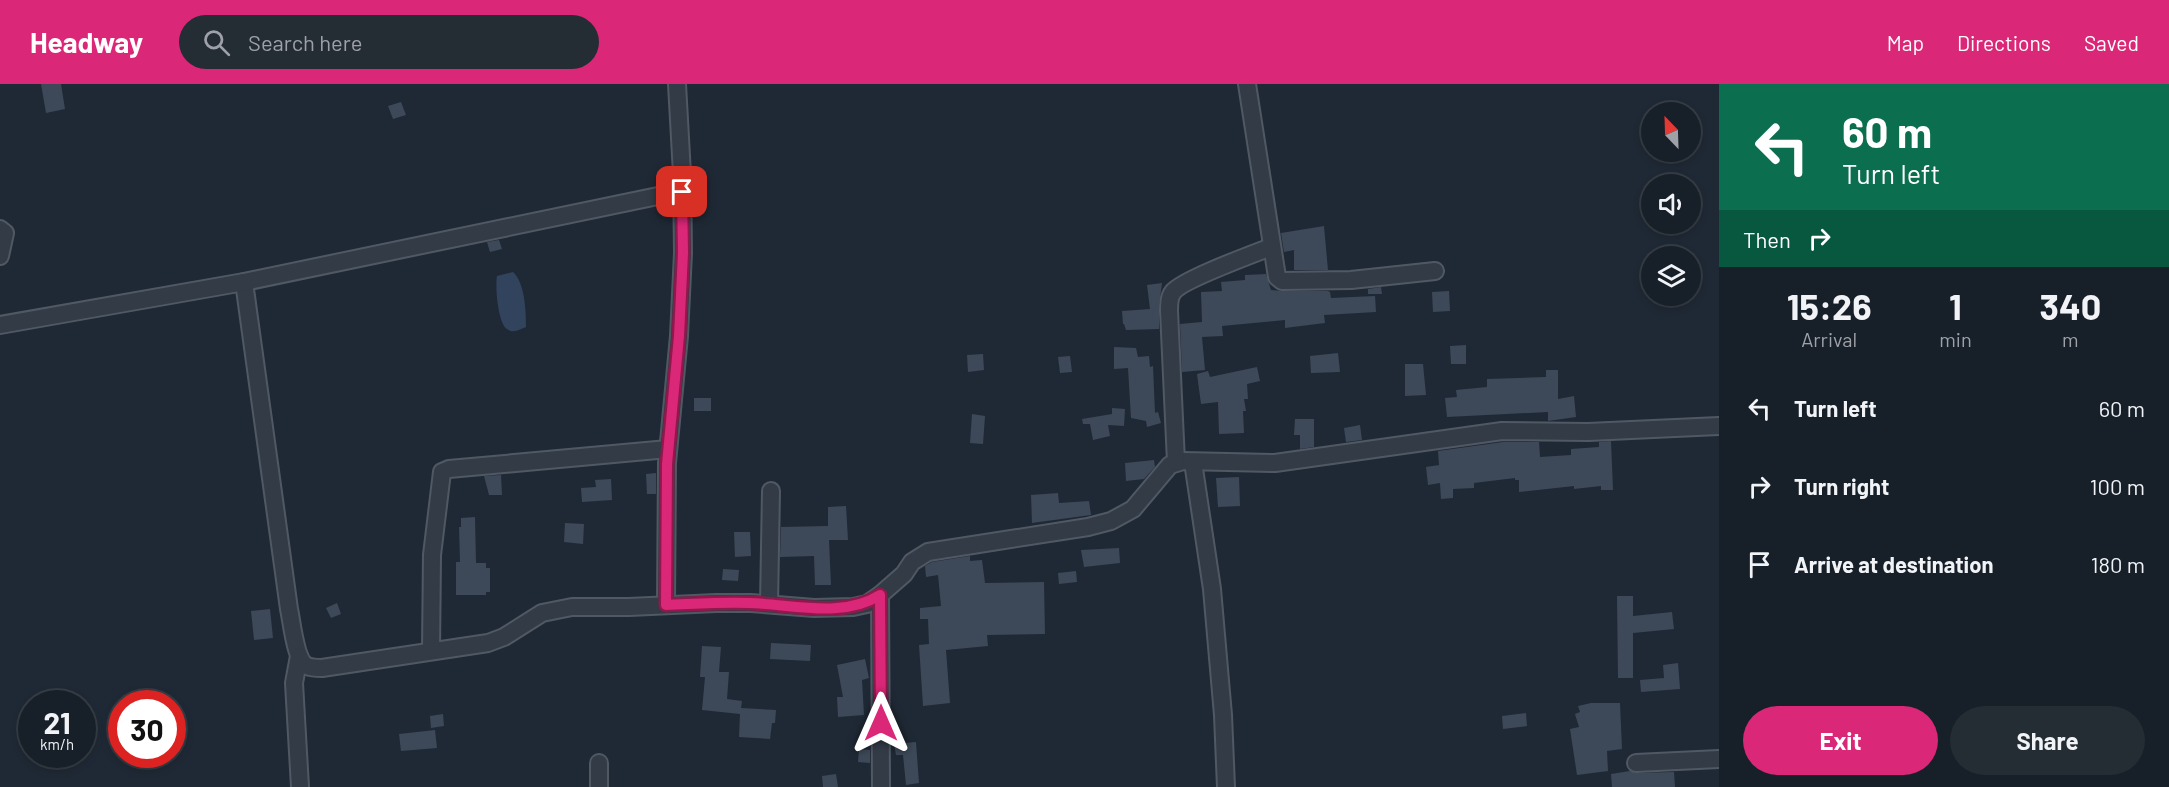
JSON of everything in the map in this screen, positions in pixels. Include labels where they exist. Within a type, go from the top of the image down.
[{"type":"street","points":[[666,605],[668,448],[679,336],[683,253],[677,84]]},
{"type":"street","points":[[1247,84],[1275,273],[1282,281],[1351,280],[1435,271]]},
{"type":"street","points":[[0,325],[244,282],[682,192]]},
{"type":"street","points":[[0,229],[5,233],[0,256]]},
{"type":"street","points":[[1176,462],[1169,311],[1173,292],[1187,283],[1271,247]]},
{"type":"street","points":[[244,282],[289,609],[299,656],[294,683],[300,787]]},
{"type":"street","points":[[299,656],[305,664],[322,668],[431,650],[472,646],[504,638],[532,618],[546,612],[572,607],[716,603],[814,608],[853,607],[867,603],[880,595],[904,574],[912,562],[928,552],[1088,527],[1121,517],[1133,509],[1170,465],[1176,462],[1275,463],[1502,431],[1588,432],[1719,426]]},
{"type":"street","points":[[431,650],[432,555],[442,472],[449,469],[539,459],[668,448]]},
{"type":"street","points":[[1193,462],[1212,589],[1223,715],[1226,787]]},
{"type":"street","points":[[769,604],[771,490]]},
{"type":"street","points":[[880,595],[881,787]]},
{"type":"street","points":[[1636,763],[1719,759]]},
{"type":"street","points":[[599,764],[599,787]]},
{"type":"water","points":[[513,272],[522,290],[526,320],[526,327],[515,331],[507,329],[501,320],[496,288],[497,276]]},
{"type":"building","points":[[41,84],[61,84],[65,109],[46,113]]},
{"type":"building","points":[[401,102],[406,115],[393,119],[388,106]]},
{"type":"building","points":[[1324,226],[1328,270],[1294,270],[1294,250],[1284,252],[1281,233]]},
{"type":"building","points":[[499,240],[502,249],[490,252],[487,242]]},
{"type":"building","points":[[1266,274],[1271,290],[1328,291],[1331,298],[1375,296],[1376,312],[1324,315],[1325,323],[1285,328],[1285,320],[1222,326],[1223,336],[1202,337],[1205,370],[1182,372],[1180,324],[1202,322],[1201,292],[1222,291],[1221,282],[1245,280],[1245,275]]},
{"type":"building","points":[[1162,283],[1159,329],[1126,330],[1122,311],[1150,309],[1147,285]]},
{"type":"building","points":[[1381,287],[1382,294],[1368,294],[1368,289]]},
{"type":"building","points":[[1449,291],[1450,311],[1433,312],[1432,292]]},
{"type":"building","points":[[1466,345],[1466,364],[1451,364],[1450,346]]},
{"type":"building","points":[[1114,347],[1136,348],[1138,357],[1149,356],[1150,367],[1153,366],[1155,413],[1158,412],[1161,423],[1147,427],[1146,421],[1131,418],[1128,368],[1114,369]]},
{"type":"building","points":[[1338,353],[1340,372],[1311,373],[1310,356]]},
{"type":"building","points":[[983,354],[984,370],[968,372],[967,355]]},
{"type":"building","points":[[1070,356],[1072,372],[1060,373],[1058,357]]},
{"type":"building","points":[[1405,364],[1423,364],[1426,395],[1405,396]]},
{"type":"building","points":[[1257,367],[1260,381],[1247,384],[1248,399],[1244,399],[1246,411],[1243,411],[1244,433],[1219,434],[1218,402],[1201,404],[1197,374],[1208,371],[1210,377]]},
{"type":"building","points":[[1546,370],[1558,370],[1558,399],[1574,396],[1576,417],[1548,421],[1548,412],[1447,417],[1445,398],[1457,397],[1456,390],[1487,387],[1487,379],[1546,377]]},
{"type":"building","points":[[694,398],[711,398],[711,411],[694,411]]},
{"type":"building","points":[[1112,408],[1125,409],[1124,426],[1108,425],[1110,436],[1093,440],[1090,424],[1083,424],[1082,419],[1112,414]]},
{"type":"building","points":[[972,414],[985,416],[983,444],[970,443]]},
{"type":"building","points":[[1295,419],[1314,419],[1314,447],[1300,449],[1300,435],[1294,435]]},
{"type":"building","points":[[1360,425],[1362,440],[1346,442],[1344,428]]},
{"type":"building","points":[[1611,441],[1613,490],[1601,490],[1601,486],[1574,489],[1574,486],[1519,492],[1519,480],[1515,478],[1474,483],[1474,488],[1453,489],[1453,498],[1441,499],[1440,483],[1428,485],[1426,467],[1439,465],[1438,451],[1503,442],[1539,442],[1540,457],[1571,455],[1571,449],[1599,447],[1599,442]]},
{"type":"building","points":[[1154,460],[1155,467],[1144,479],[1126,481],[1125,463]]},
{"type":"building","points":[[656,473],[656,494],[647,494],[646,474]]},
{"type":"building","points":[[501,475],[502,495],[489,495],[484,476]]},
{"type":"building","points":[[1239,477],[1240,506],[1218,507],[1216,478]]},
{"type":"building","points":[[611,479],[612,500],[582,502],[581,488],[596,487],[595,480]]},
{"type":"building","points":[[1058,493],[1059,503],[1089,501],[1091,515],[1032,523],[1031,495]]},
{"type":"building","points":[[846,506],[848,540],[829,540],[831,585],[815,585],[814,556],[780,557],[781,527],[828,526],[828,507]]},
{"type":"building","points":[[475,517],[476,563],[486,563],[486,568],[490,568],[490,592],[486,592],[486,595],[456,595],[456,562],[460,562],[461,518]]},
{"type":"building","points":[[565,523],[584,524],[583,544],[564,542]]},
{"type":"building","points":[[734,532],[750,532],[751,556],[735,557]]},
{"type":"building","points":[[1119,548],[1120,563],[1084,567],[1081,550]]},
{"type":"building","points":[[970,556],[970,561],[982,560],[985,583],[1044,582],[1045,634],[987,635],[988,646],[946,650],[950,703],[923,706],[919,645],[929,644],[928,619],[920,619],[920,608],[941,606],[938,575],[926,577],[925,566],[932,562]]},
{"type":"building","points":[[723,569],[739,570],[738,581],[722,580]]},
{"type":"building","points":[[1076,571],[1077,582],[1059,584],[1058,573]]},
{"type":"building","points":[[1617,596],[1633,596],[1633,616],[1672,612],[1674,629],[1633,633],[1633,678],[1618,678]]},
{"type":"building","points":[[337,603],[341,614],[331,618],[326,608]]},
{"type":"building","points":[[270,609],[273,638],[254,640],[251,611]]},
{"type":"building","points":[[771,643],[811,645],[810,661],[770,659]]},
{"type":"building","points":[[702,646],[721,647],[719,672],[729,672],[727,699],[742,701],[741,708],[776,710],[770,739],[739,737],[740,714],[702,710],[705,677],[700,677]]},
{"type":"building","points":[[865,659],[869,678],[862,680],[864,715],[838,717],[837,697],[843,697],[837,665]]},
{"type":"building","points":[[1678,663],[1680,689],[1641,692],[1640,680],[1664,678],[1663,665]]},
{"type":"building","points":[[1591,703],[1620,703],[1622,749],[1607,751],[1608,771],[1577,775],[1570,729],[1579,727],[1575,714],[1580,712],[1578,706]]},
{"type":"building","points":[[1526,713],[1527,726],[1503,729],[1502,716]]},
{"type":"building","points":[[443,714],[444,726],[431,728],[430,716]]},
{"type":"building","points":[[435,730],[437,748],[401,751],[399,734]]},
{"type":"building","points":[[916,742],[919,783],[906,785],[903,755],[896,755],[894,744]]},
{"type":"building","points":[[859,749],[870,750],[870,763],[858,762]]},
{"type":"building","points":[[1630,771],[1636,773],[1674,772],[1675,787],[1612,787],[1611,774]]},
{"type":"building","points":[[836,774],[838,787],[823,787],[822,776]]},
{"type":"route","points":[[682,192],[683,253],[679,336],[667,464],[666,605],[751,603],[839,608],[867,603],[880,595],[881,723]]}]
